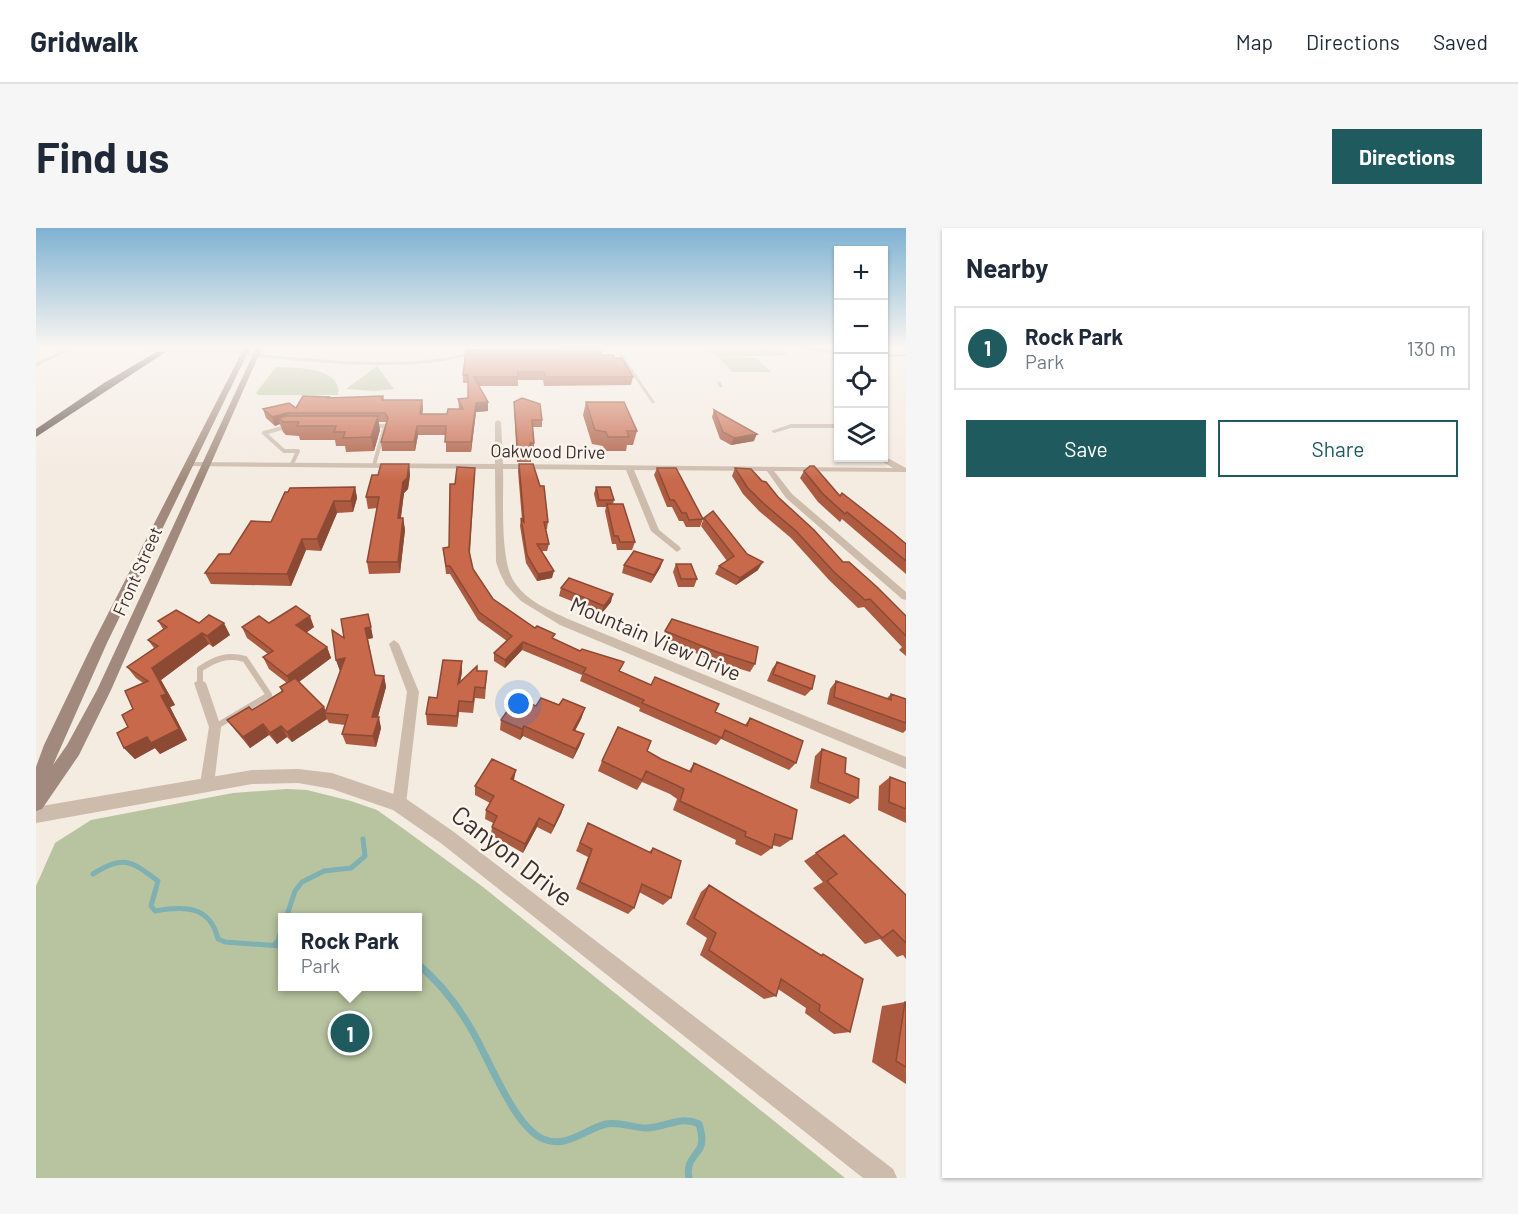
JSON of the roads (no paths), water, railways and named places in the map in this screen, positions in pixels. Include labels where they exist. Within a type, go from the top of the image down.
[{"type":"highway","points":[[36,434],[97,392]]},
{"type":"main road","name":"Front Street","points":[[36,790],[52,745],[100,643],[189,464],[229,392]]},
{"type":"main road","name":"Front Street","points":[[36,803],[73,750],[104,690],[206,464],[235,392]]},
{"type":"street","name":"Mountain View Drive","points":[[498,422],[502,572],[511,586],[528,602],[564,622],[906,763]]},
{"type":"street","points":[[774,431],[791,426],[834,426]]},
{"type":"street","points":[[888,461],[904,471]]},
{"type":"street","name":"Oakwood Drive","points":[[189,464],[499,465],[904,471]]},
{"type":"street","points":[[628,467],[655,531],[677,549]]},
{"type":"street","points":[[769,469],[789,496],[906,597]]},
{"type":"street","points":[[394,644],[413,692],[399,804]]},
{"type":"street","points":[[200,683],[215,727],[207,784]]},
{"type":"street","name":"Canyon Drive","points":[[36,815],[207,784],[271,776],[311,777],[361,789],[399,804],[448,838],[884,1178]]},
{"type":"lane","points":[[646,392],[653,402]]},
{"type":"lane","points":[[292,464],[298,451],[284,451],[264,434],[289,426],[300,426]]},
{"type":"lane","points":[[362,426],[385,426],[374,465]]},
{"type":"lane","points":[[200,683],[200,669],[215,657],[229,654],[245,659],[269,695],[215,727]]},
{"type":"waterway","points":[[288,913],[295,891],[302,882],[324,871],[351,868],[365,856],[363,839]]},
{"type":"waterway","points":[[93,874],[120,862],[133,865],[158,881],[151,906],[155,911],[176,908],[194,910],[209,920],[218,939],[225,942],[278,946]]},
{"type":"waterway","points":[[422,968],[459,1010],[477,1039],[501,1088],[530,1130],[541,1138],[558,1142],[574,1138],[606,1124],[616,1123],[646,1128],[679,1121],[699,1124],[701,1145],[689,1165],[689,1178]]},
{"type":"place","name":"Rock Park","points":[[350,1033]]}]
